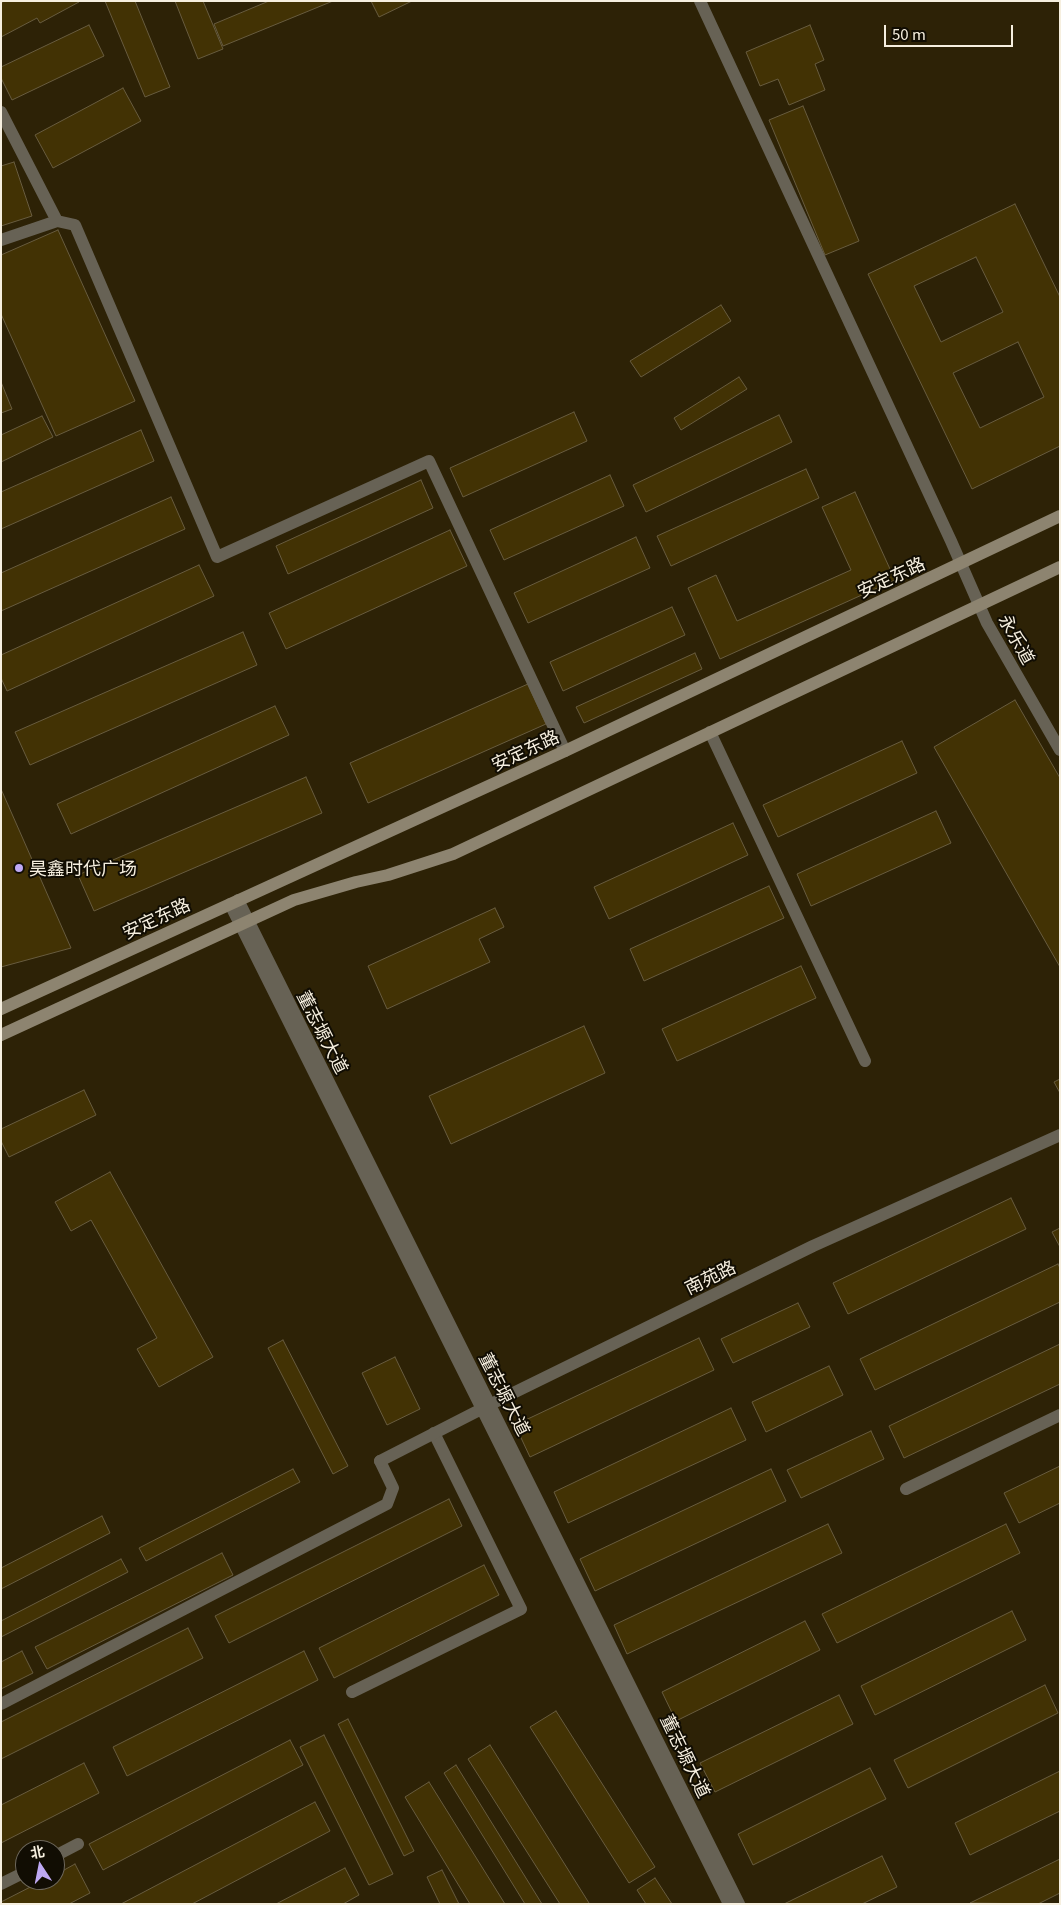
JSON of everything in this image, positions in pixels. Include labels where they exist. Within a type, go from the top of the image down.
[{"type":"main road","name":"安定东路","points":[[1,1009],[565,751],[1060,516]]},
{"type":"main road","points":[[1,1035],[294,900],[356,882],[388,876],[453,854],[978,604],[1060,567]]},
{"type":"street","name":"永乐道","points":[[700,1],[951,541],[987,623],[1060,750]]},
{"type":"street","points":[[1,112],[57,221]]},
{"type":"street","points":[[1,240],[57,221],[74,225],[217,558],[430,461],[565,751]]},
{"type":"street","points":[[710,732],[865,1061]]},
{"type":"street","name":"董志塬大道","points":[[234,902],[488,1410],[740,1904]]},
{"type":"street","name":"南苑路","points":[[1,1704],[387,1504],[393,1488],[381,1464],[813,1246],[1060,1135]]},
{"type":"street","name":"南苑路","points":[[488,1410],[817,1254],[1060,1143]]},
{"type":"street","name":"董志塬大道","points":[[488,1410],[729,1904]]},
{"type":"street","points":[[906,1490],[1060,1415]]},
{"type":"street","points":[[352,1692],[521,1609],[436,1436]]},
{"type":"street","points":[[65,1851],[78,1844]]},
{"type":"street","points":[[1,1884],[15,1877]]},
{"type":"building","points":[[4,1],[79,2],[40,23],[37,18],[1,37],[1,3]]},
{"type":"building","points":[[105,1],[135,1],[170,87],[145,97]]},
{"type":"building","points":[[175,1],[203,1],[223,49],[198,59]]},
{"type":"building","points":[[269,1],[333,1],[223,46],[214,24]]},
{"type":"building","points":[[371,1],[412,1],[379,17]]},
{"type":"building","points":[[89,25],[104,56],[12,100],[1,78],[1,67]]},
{"type":"building","points":[[810,25],[824,60],[815,64],[825,90],[789,105],[778,79],[760,86],[746,52]]},
{"type":"building","points":[[123,88],[141,121],[53,168],[35,135]]},
{"type":"building","points":[[803,106],[859,241],[825,255],[769,120]]},
{"type":"building","points":[[14,162],[32,216],[1,226],[1,166]]},
{"type":"building","points":[[1015,204],[1060,297],[1060,446],[972,489],[868,274]],"holes":[[[976,257],[1003,312],[941,342],[914,286]],[[1018,342],[1044,397],[980,428],[953,373]]]},
{"type":"building","points":[[58,230],[135,401],[56,436],[1,314],[1,255]]},
{"type":"building","points":[[721,305],[731,321],[641,377],[630,361]]},
{"type":"building","points":[[739,377],[747,389],[681,430],[674,418]]},
{"type":"building","points":[[1,382],[12,409],[1,413]]},
{"type":"building","points":[[574,412],[587,441],[463,497],[450,468]]},
{"type":"building","points":[[779,415],[792,442],[646,512],[633,485]]},
{"type":"building","points":[[42,416],[53,437],[1,462],[1,435]]},
{"type":"building","points":[[141,430],[154,461],[1,529],[1,492]]},
{"type":"building","points":[[806,469],[819,498],[671,566],[657,536]]},
{"type":"building","points":[[610,475],[624,506],[504,560],[490,530]]},
{"type":"building","points":[[421,480],[433,508],[288,574],[276,546]]},
{"type":"building","points":[[855,492],[895,580],[720,659],[688,588],[716,575],[737,621],[851,570],[822,507]]},
{"type":"building","points":[[171,497],[185,529],[1,611],[1,573]]},
{"type":"building","points":[[450,530],[467,566],[286,649],[269,613]]},
{"type":"building","points":[[636,537],[650,568],[528,623],[514,593]]},
{"type":"building","points":[[199,565],[214,596],[7,691],[1,678],[1,655]]},
{"type":"building","points":[[672,607],[685,635],[563,691],[550,662]]},
{"type":"building","points":[[243,632],[257,665],[30,765],[15,732]]},
{"type":"building","points":[[695,653],[702,669],[584,723],[576,707]]},
{"type":"building","points":[[528,684],[546,724],[368,803],[350,763]]},
{"type":"building","points":[[1015,700],[1060,778],[1060,967],[934,747]]},
{"type":"building","points":[[275,706],[289,735],[71,834],[57,804]]},
{"type":"building","points":[[902,741],[917,773],[778,837],[763,805]]},
{"type":"building","points":[[306,777],[322,813],[94,911],[78,875]]},
{"type":"building","name":"昊鑫时代广场","points":[[1,789],[71,948],[1,967]]},
{"type":"building","points":[[936,811],[951,843],[811,906],[797,874]]},
{"type":"building","points":[[733,823],[748,855],[609,919],[594,887]]},
{"type":"building","points":[[769,886],[784,918],[644,981],[630,949]]},
{"type":"building","points":[[495,908],[504,927],[479,939],[490,962],[387,1009],[368,966]]},
{"type":"building","points":[[801,966],[816,998],[677,1061],[662,1029]]},
{"type":"building","points":[[584,1026],[605,1073],[451,1144],[429,1096]]},
{"type":"building","points":[[1060,1079],[1060,1093],[1054,1082]]},
{"type":"building","points":[[84,1090],[96,1115],[9,1157],[1,1141],[1,1129]]},
{"type":"building","points":[[110,1172],[213,1357],[159,1387],[137,1349],[157,1338],[91,1220],[71,1231],[55,1202]]},
{"type":"building","points":[[1011,1198],[1026,1229],[848,1314],[833,1283]]},
{"type":"building","points":[[1060,1228],[1060,1247],[1052,1232]]},
{"type":"building","points":[[1058,1264],[1060,1268],[1060,1302],[875,1390],[860,1359]]},
{"type":"building","points":[[798,1303],[810,1327],[733,1363],[721,1339]]},
{"type":"building","points":[[699,1338],[714,1370],[530,1457],[515,1425]]},
{"type":"building","points":[[283,1340],[348,1466],[333,1474],[268,1348]]},
{"type":"building","points":[[1060,1344],[1060,1384],[904,1458],[889,1426]]},
{"type":"building","points":[[395,1357],[420,1409],[387,1425],[362,1373]]},
{"type":"building","points":[[829,1366],[843,1395],[766,1432],[752,1402]]},
{"type":"building","points":[[731,1408],[746,1440],[568,1523],[554,1492]]},
{"type":"building","points":[[871,1431],[884,1459],[801,1498],[787,1470]]},
{"type":"building","points":[[1060,1466],[1060,1503],[1019,1523],[1004,1493]]},
{"type":"building","points":[[293,1469],[300,1482],[146,1561],[139,1548]]},
{"type":"building","points":[[771,1469],[786,1501],[595,1591],[580,1559]]},
{"type":"building","points":[[449,1499],[462,1526],[229,1643],[215,1616]]},
{"type":"building","points":[[102,1516],[110,1533],[1,1589],[1,1568]]},
{"type":"building","points":[[828,1524],[842,1553],[627,1654],[614,1625]]},
{"type":"building","points":[[1006,1524],[1020,1553],[837,1643],[822,1614]]},
{"type":"building","points":[[222,1553],[233,1575],[47,1669],[35,1647]]},
{"type":"building","points":[[121,1559],[128,1572],[1,1637],[1,1621]]},
{"type":"building","points":[[484,1565],[499,1595],[334,1678],[319,1648]]},
{"type":"building","points":[[1012,1611],[1026,1640],[875,1715],[861,1686]]},
{"type":"building","points":[[805,1621],[820,1650],[676,1721],[662,1692]]},
{"type":"building","points":[[188,1628],[203,1658],[1,1759],[1,1722]]},
{"type":"building","points":[[22,1651],[33,1673],[1,1689],[1,1662]]},
{"type":"building","points":[[304,1651],[318,1680],[127,1776],[113,1747]]},
{"type":"building","points":[[1045,1685],[1058,1713],[908,1788],[894,1760]]},
{"type":"building","points":[[839,1695],[853,1724],[715,1792],[700,1763]]},
{"type":"building","points":[[556,1711],[655,1867],[629,1883],[530,1727]]},
{"type":"building","points":[[348,1719],[414,1851],[404,1856],[338,1724]]},
{"type":"building","points":[[324,1735],[393,1874],[369,1885],[300,1747]]},
{"type":"building","points":[[290,1740],[303,1765],[103,1870],[89,1844]]},
{"type":"building","points":[[490,1745],[588,1904],[560,1904],[468,1759]]},
{"type":"building","points":[[84,1763],[99,1793],[1,1843],[1,1805]]},
{"type":"building","points":[[456,1765],[542,1904],[525,1904],[444,1773]]},
{"type":"building","points":[[870,1768],[886,1799],[753,1865],[738,1834]]},
{"type":"building","points":[[1060,1771],[1060,1811],[970,1855],[955,1823]]},
{"type":"building","points":[[429,1782],[505,1904],[470,1904],[405,1797]]},
{"type":"building","points":[[315,1802],[330,1831],[192,1904],[121,1904]]},
{"type":"building","points":[[882,1856],[897,1887],[862,1904],[784,1904]]},
{"type":"building","points":[[1060,1859],[1060,1893],[1038,1904],[970,1903]]},
{"type":"building","points":[[75,1864],[90,1893],[69,1904],[1,1904],[1,1902],[24,1890],[65,1890],[65,1870]]},
{"type":"building","points":[[345,1868],[359,1895],[343,1904],[276,1904]]},
{"type":"building","points":[[442,1870],[459,1904],[440,1904],[427,1877]]},
{"type":"building","points":[[655,1878],[672,1904],[646,1904],[637,1890]]},
{"type":"place","name":"昊鑫时代广场","points":[[19,868]]}]
